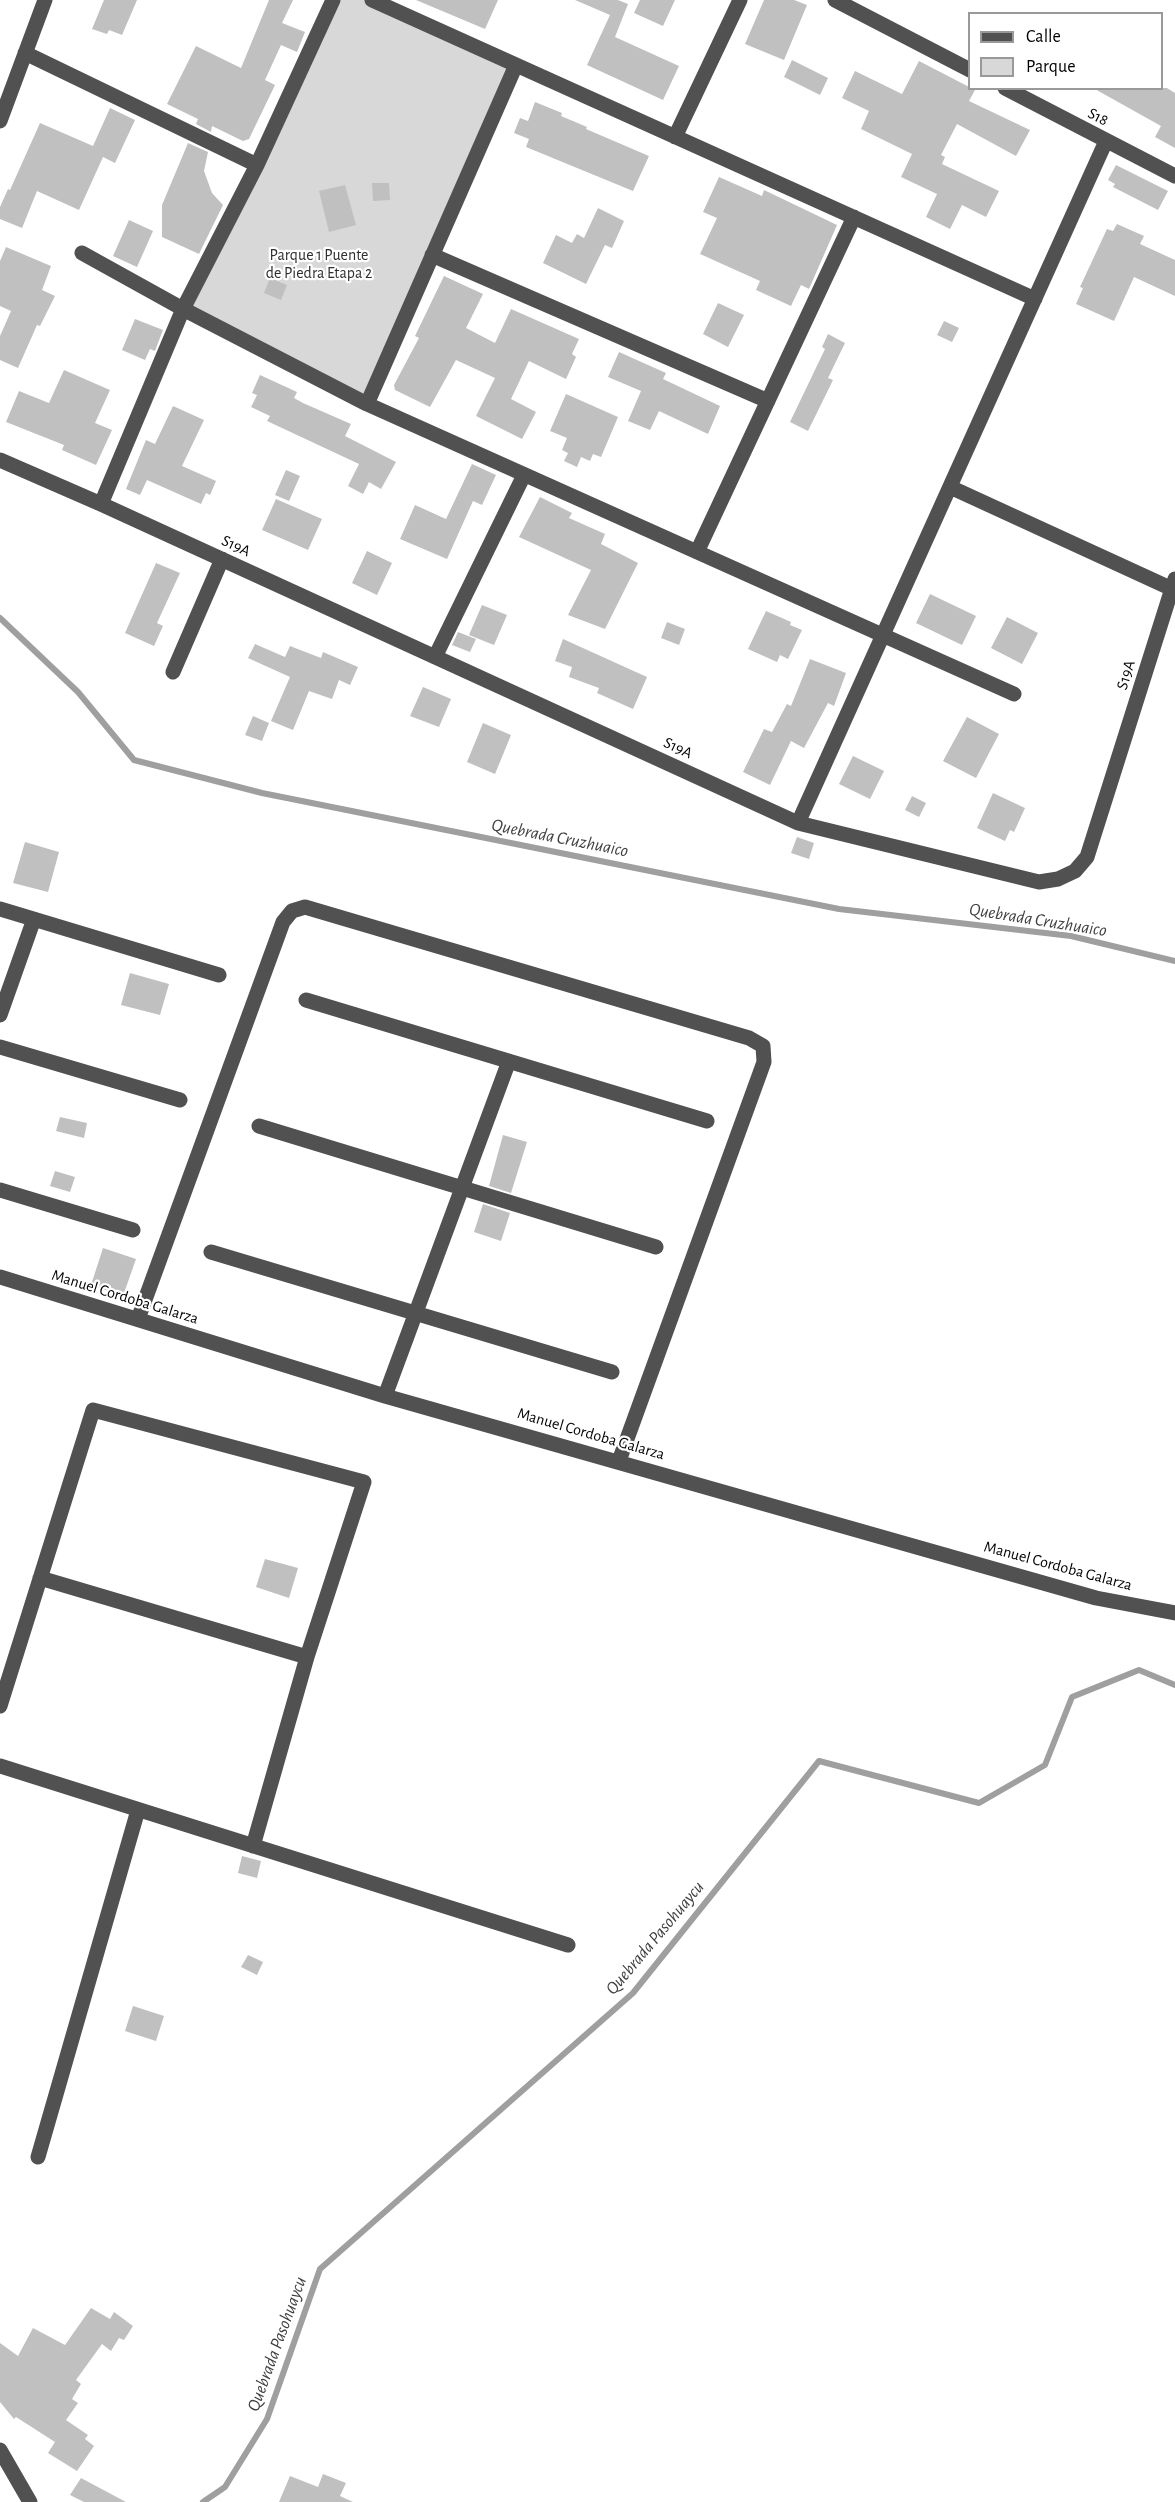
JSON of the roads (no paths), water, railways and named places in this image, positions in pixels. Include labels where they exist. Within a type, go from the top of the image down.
[{"type":"street","points":[[0,121],[45,0]]},
{"type":"street","points":[[101,504],[183,309],[257,165],[333,0]]},
{"type":"street","points":[[372,0],[1035,299]]},
{"type":"street","points":[[675,137],[740,0]]},
{"type":"street","points":[[835,0],[968,69]]},
{"type":"street","points":[[24,53],[257,165]]},
{"type":"street","points":[[367,404],[516,65]]},
{"type":"street","name":"S18","points":[[1009,90],[1175,176]]},
{"type":"street","points":[[798,823],[1106,141]]},
{"type":"street","points":[[697,552],[854,217]]},
{"type":"street","points":[[82,253],[183,309],[367,404],[1014,694]]},
{"type":"street","points":[[432,255],[768,401]]},
{"type":"street","name":"S19A","points":[[0,460],[798,823],[1039,882],[1058,879],[1075,871],[1087,857],[1173,584]]},
{"type":"street","points":[[435,657],[524,475]]},
{"type":"street","points":[[950,487],[1173,584]]},
{"type":"street","points":[[172,672],[222,560]]},
{"type":"street","points":[[138,1319],[284,922],[287,916],[298,908],[305,907],[749,1038],[763,1046],[764,1062],[619,1461]]},
{"type":"street","points":[[0,909],[219,975]]},
{"type":"street","points":[[0,1015],[34,919]]},
{"type":"street","points":[[306,1000],[707,1121]]},
{"type":"street","points":[[0,1047],[180,1100]]},
{"type":"street","points":[[385,1396],[509,1061]]},
{"type":"street","points":[[259,1126],[656,1247]]},
{"type":"street","points":[[0,1190],[133,1230]]},
{"type":"street","points":[[212,1252],[612,1372]]},
{"type":"street","name":"Manuel Cordoba Galarza","points":[[0,1277],[385,1396],[1096,1598],[1175,1613]]},
{"type":"street","points":[[0,1706],[93,1410],[364,1482],[307,1656],[253,1846]]},
{"type":"street","points":[[40,1578],[307,1656]]},
{"type":"street","points":[[0,1766],[568,1945]]},
{"type":"street","points":[[38,2157],[138,1810]]},
{"type":"street","points":[[0,2450],[30,2502]]},
{"type":"waterway","name":"Quebrada Cruzhuaico","points":[[0,618],[78,692],[134,760],[262,793],[839,909],[1071,936],[1175,961]]},
{"type":"waterway","name":"Quebrada Pasohuaycu","points":[[203,2502],[225,2487],[267,2419],[320,2269],[633,1993],[819,1761],[979,1803],[1045,1765],[1072,1697],[1139,1670],[1175,1685]]},
{"type":"park label","name":"Parque 1 Puente de Piedra Etapa 2","points":[[319,264]]}]
